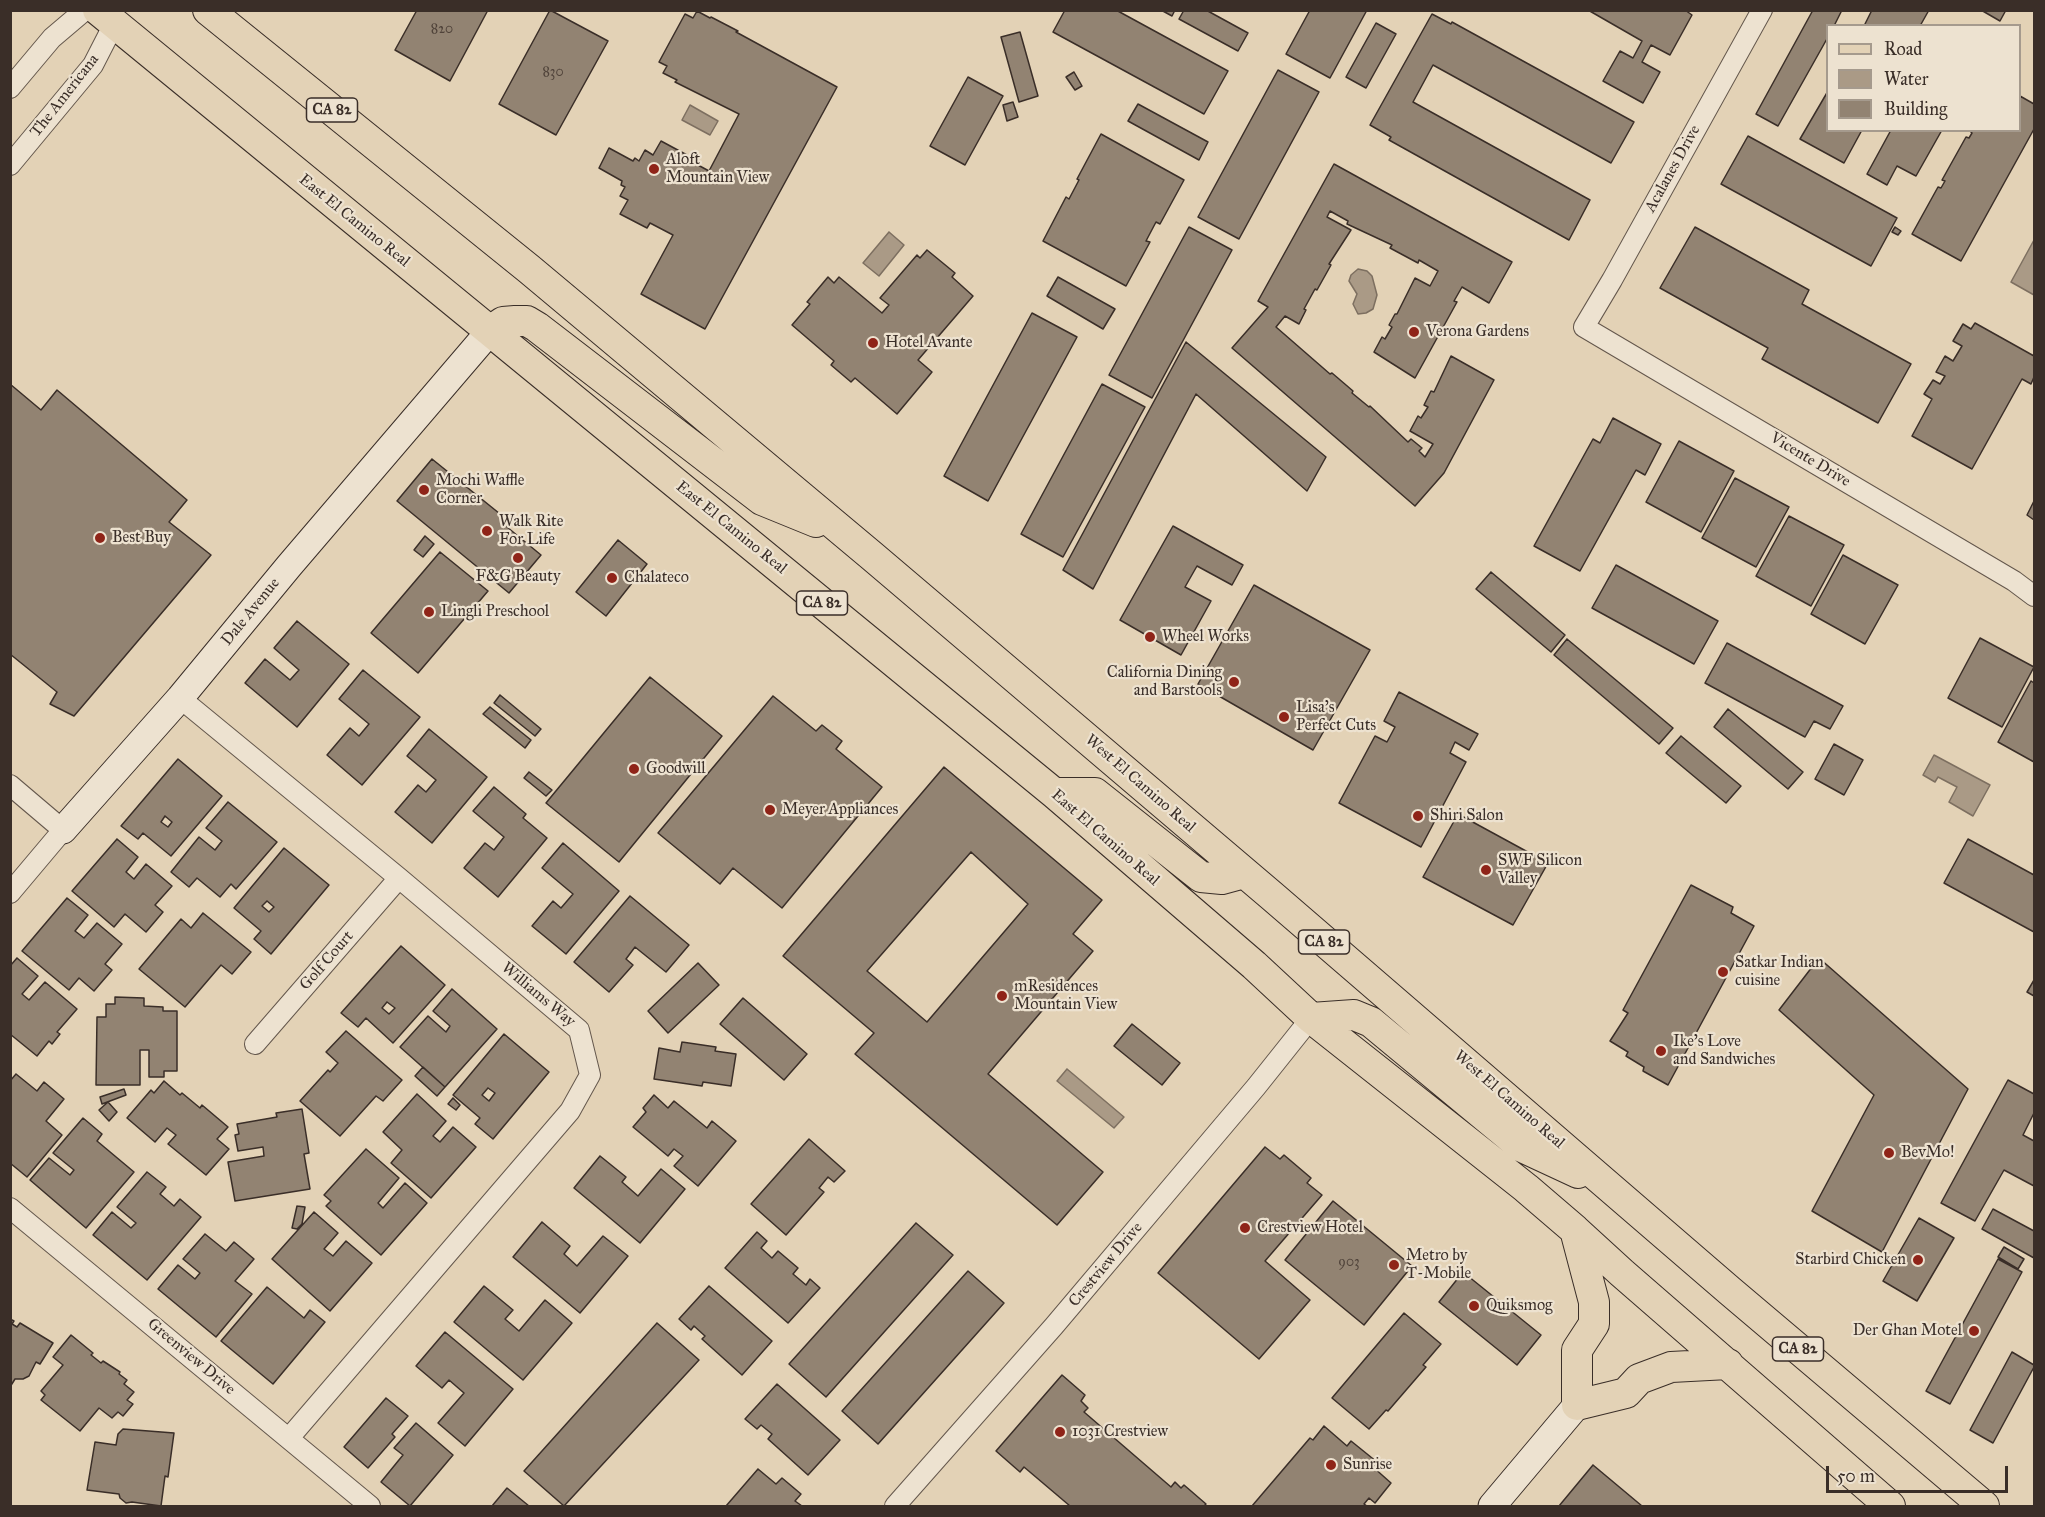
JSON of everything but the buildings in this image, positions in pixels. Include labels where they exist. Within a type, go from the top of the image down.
[{"type":"main road","name":"CA 82","points":[[208,10],[529,269],[844,533]]},
{"type":"main road","name":"East El Camino Real","points":[[110,15],[490,331],[1054,793],[1254,965],[1311,1018],[1526,1188],[1575,1230]]},
{"type":"main road","points":[[490,331],[503,322],[527,321],[762,500],[844,533]]},
{"type":"main road","name":"West El Camino Real","points":[[844,533],[1983,1506]]},
{"type":"main road","points":[[1054,793],[1095,793],[1201,877],[1222,879],[1244,873]]},
{"type":"main road","points":[[1311,1018],[1354,1015],[1371,1022],[1522,1147],[1613,1190]]},
{"type":"main road","name":"CA 82","points":[[1575,1230],[1890,1506]]},
{"type":"main road","points":[[1575,1230],[1594,1302],[1594,1323],[1577,1350],[1577,1405],[1626,1393],[1640,1379],[1671,1368],[1728,1364]]},
{"type":"street","points":[[10,88],[52,38],[85,10]]},
{"type":"street","name":"Acalanes Drive","points":[[1584,327],[1762,10]]},
{"type":"street","name":"The Americana","points":[[10,165],[93,65],[110,15]]},
{"type":"street","name":"Vicente Drive","points":[[1584,327],[1998,572],[2034,596]]},
{"type":"street","name":"Dale Avenue","points":[[10,893],[180,698],[289,566],[490,331]]},
{"type":"street","name":"Williams Way","points":[[180,698],[579,1030],[590,1075],[570,1111],[289,1438]]},
{"type":"street","points":[[10,785],[63,830]]},
{"type":"street","name":"Golf Court","points":[[255,1044],[399,878]]},
{"type":"street","name":"Crestview Drive","points":[[895,1506],[1054,1326],[1256,1087],[1311,1018]]},
{"type":"street","name":"Greenview Drive","points":[[10,1208],[370,1506]]},
{"type":"street","points":[[1492,1506],[1577,1405]]},
{"type":"water","points":[[690,105],[718,121],[710,135],[682,120]]},
{"type":"water","points":[[889,232],[904,245],[879,276],[863,263]]},
{"type":"water","points":[[2034,240],[2034,295],[2011,282]]},
{"type":"water","points":[[1358,269],[1367,271],[1372,276],[1377,295],[1373,309],[1358,314],[1353,304],[1357,294],[1349,281],[1351,275]]},
{"type":"water","points":[[1934,755],[1990,785],[1973,816],[1949,802],[1957,787],[1938,777],[1935,782],[1923,775]]},
{"type":"water","points":[[1067,1069],[1124,1117],[1114,1128],[1057,1081]]},
{"type":"place","name":"Aloft Mountain View","points":[[654,169]]},
{"type":"place","name":"Verona Gardens","points":[[1414,332]]},
{"type":"place","name":"Hotel Avante","points":[[873,343]]},
{"type":"place","name":"Mochi Waffle Corner","points":[[424,490]]},
{"type":"place","name":"Walk Rite For Life","points":[[487,531]]},
{"type":"place","name":"Best Buy","points":[[100,538]]},
{"type":"place","name":"F&G Beauty","points":[[518,558]]},
{"type":"place","name":"Chalateco","points":[[612,578]]},
{"type":"place","name":"Lingli Preschool","points":[[429,612]]},
{"type":"place","name":"Wheel Works","points":[[1150,637]]},
{"type":"place","name":"California Dining and Barstools","points":[[1234,682]]},
{"type":"place","name":"Lisa's Perfect Cuts","points":[[1284,717]]},
{"type":"place","name":"Goodwill","points":[[634,769]]},
{"type":"place","name":"Meyer Appliances","points":[[770,810]]},
{"type":"place","name":"Shiri Salon","points":[[1418,816]]},
{"type":"place","name":"SWF Silicon Valley","points":[[1486,870]]},
{"type":"place","name":"Satkar Indian cuisine","points":[[1723,972]]},
{"type":"place","name":"mResidences Mountain View","points":[[1002,996]]},
{"type":"place","name":"Ike's Love and Sandwiches","points":[[1661,1051]]},
{"type":"place","name":"BevMo!","points":[[1889,1153]]},
{"type":"place","name":"Crestview Hotel","points":[[1245,1228]]},
{"type":"place","name":"Starbird Chicken","points":[[1918,1260]]},
{"type":"place","name":"Metro by T-Mobile","points":[[1394,1265]]},
{"type":"place","name":"Quiksmog","points":[[1474,1306]]},
{"type":"place","name":"Der Ghan Motel","points":[[1974,1331]]},
{"type":"place","name":"1031 Crestview","points":[[1060,1432]]},
{"type":"place","name":"Sunrise","points":[[1331,1465]]}]
